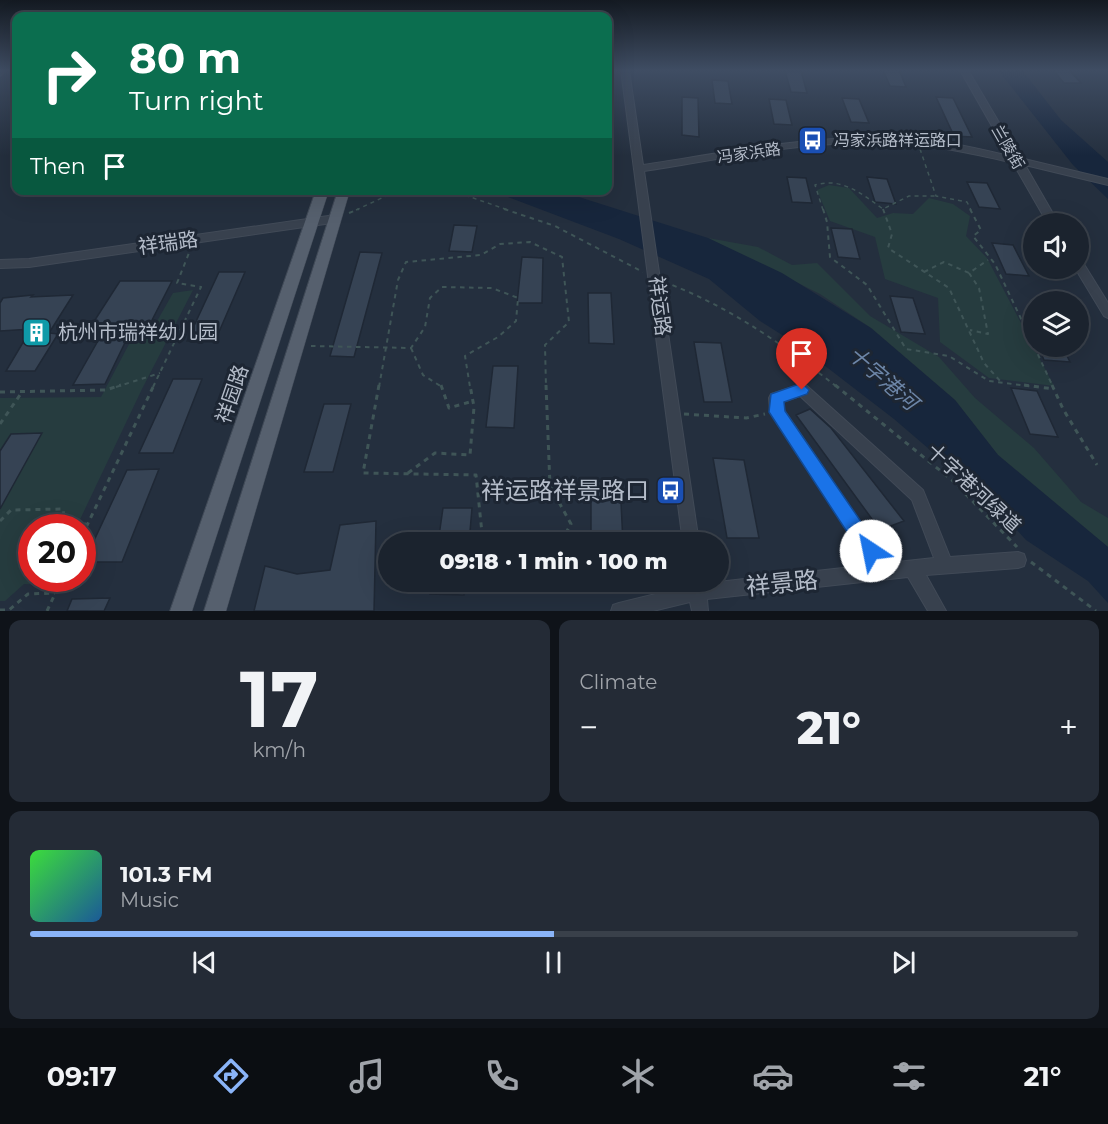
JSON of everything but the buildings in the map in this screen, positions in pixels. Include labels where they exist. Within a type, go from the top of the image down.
[{"type":"main road","name":"祥园路","points":[[181,611],[321,195]]},
{"type":"main road","points":[[215,611],[342,195]]},
{"type":"street","name":"祥运路","points":[[629,99],[654,262],[690,532]]},
{"type":"street","name":"兰陵街","points":[[980,99],[1047,213]]},
{"type":"street","name":"冯家浜路","points":[[639,169],[814,144],[886,140],[1017,162],[1108,182]]},
{"type":"street","name":"祥瑞路","points":[[0,264],[29,263],[335,219]]},
{"type":"street","points":[[1087,279],[1108,313]]},
{"type":"street","points":[[884,571],[777,412],[776,398],[802,390],[918,495],[945,564]]},
{"type":"street","name":"祥景路","points":[[729,584],[1023,557]]},
{"type":"street","points":[[912,568],[938,611]]},
{"type":"street","name":"祥景路","points":[[619,611],[681,592]]},
{"type":"street","points":[[698,592],[700,611]]},
{"type":"path","points":[[918,144],[936,196]]},
{"type":"path","points":[[1001,382],[984,363],[949,288],[888,248],[892,234],[883,209],[849,185],[821,182],[814,185],[827,222],[830,257],[867,285],[906,349],[949,356],[988,381],[1054,389]]},
{"type":"path","points":[[335,219],[388,195]]},
{"type":"path","name":"十字港河绿道","points":[[465,195],[555,226],[656,278],[698,294],[782,345],[828,379],[953,481],[1023,557],[1096,611]]},
{"type":"path","points":[[883,209],[909,196],[936,196],[967,202],[981,230],[973,236],[995,264],[1023,323]]},
{"type":"path","points":[[93,514],[201,287],[177,283],[195,240]]},
{"type":"path","points":[[482,532],[476,476],[363,473],[398,280],[406,262],[481,255],[500,244],[530,242],[562,257],[569,322],[544,345],[550,486],[571,524],[566,532]]},
{"type":"path","points":[[969,273],[988,260]]},
{"type":"path","points":[[924,272],[944,262],[969,273],[979,288],[988,334],[969,330]]},
{"type":"path","points":[[406,474],[435,453],[470,455],[473,401],[465,356],[498,337],[516,321],[518,298],[492,288],[442,287],[430,298],[425,327],[411,348]]},
{"type":"path","points":[[296,346],[411,348]]},
{"type":"path","points":[[411,348],[423,375],[442,386],[449,408],[473,401]]},
{"type":"path","points":[[1039,357],[1063,409],[1097,465]]},
{"type":"path","points":[[0,392],[106,390],[160,373]]},
{"type":"path","points":[[0,424],[22,392]]},
{"type":"path","points":[[674,413],[746,418],[777,412]]},
{"type":"path","points":[[0,521],[11,510],[63,509],[64,514]]},
{"type":"path","points":[[0,610],[9,610],[28,594],[55,593],[47,611]]},
{"type":"green space","points":[[829,185],[849,188],[877,218],[893,213],[913,214],[929,198],[953,204],[970,216],[966,236],[987,258],[1023,327],[1023,357],[1039,357],[1054,386],[989,378],[940,342],[938,298],[885,279],[875,237],[830,221],[817,190]]},
{"type":"green space","points":[[708,238],[758,247],[792,265],[817,263],[870,316],[939,357],[975,398],[1034,448],[1081,502],[1108,518],[1108,547],[998,455],[955,400],[871,328],[820,294]]},
{"type":"green space","points":[[193,290],[142,389],[83,514],[18,514],[18,589],[5,601],[0,601],[0,398],[101,397],[136,331],[152,330],[173,293]]},
{"type":"water","points":[[1021,99],[1044,99],[1061,120],[1108,162],[1108,199],[1073,165]]},
{"type":"water","name":"十字港河","points":[[503,195],[573,195],[708,238],[782,273],[871,328],[955,400],[998,455],[1108,547],[1108,603],[1088,581],[1026,540],[992,503],[894,419],[798,345],[760,321],[709,279],[619,239]]},
{"type":"place","name":"冯家浜路祥运路口","points":[[813,140]]},
{"type":"place","name":"杭州市瑞祥幼儿园","points":[[37,332]]},
{"type":"place","name":"祥运路祥景路口","points":[[670,490]]},
{"type":"route","points":[[802,390],[776,398],[777,412],[871,551]]}]
